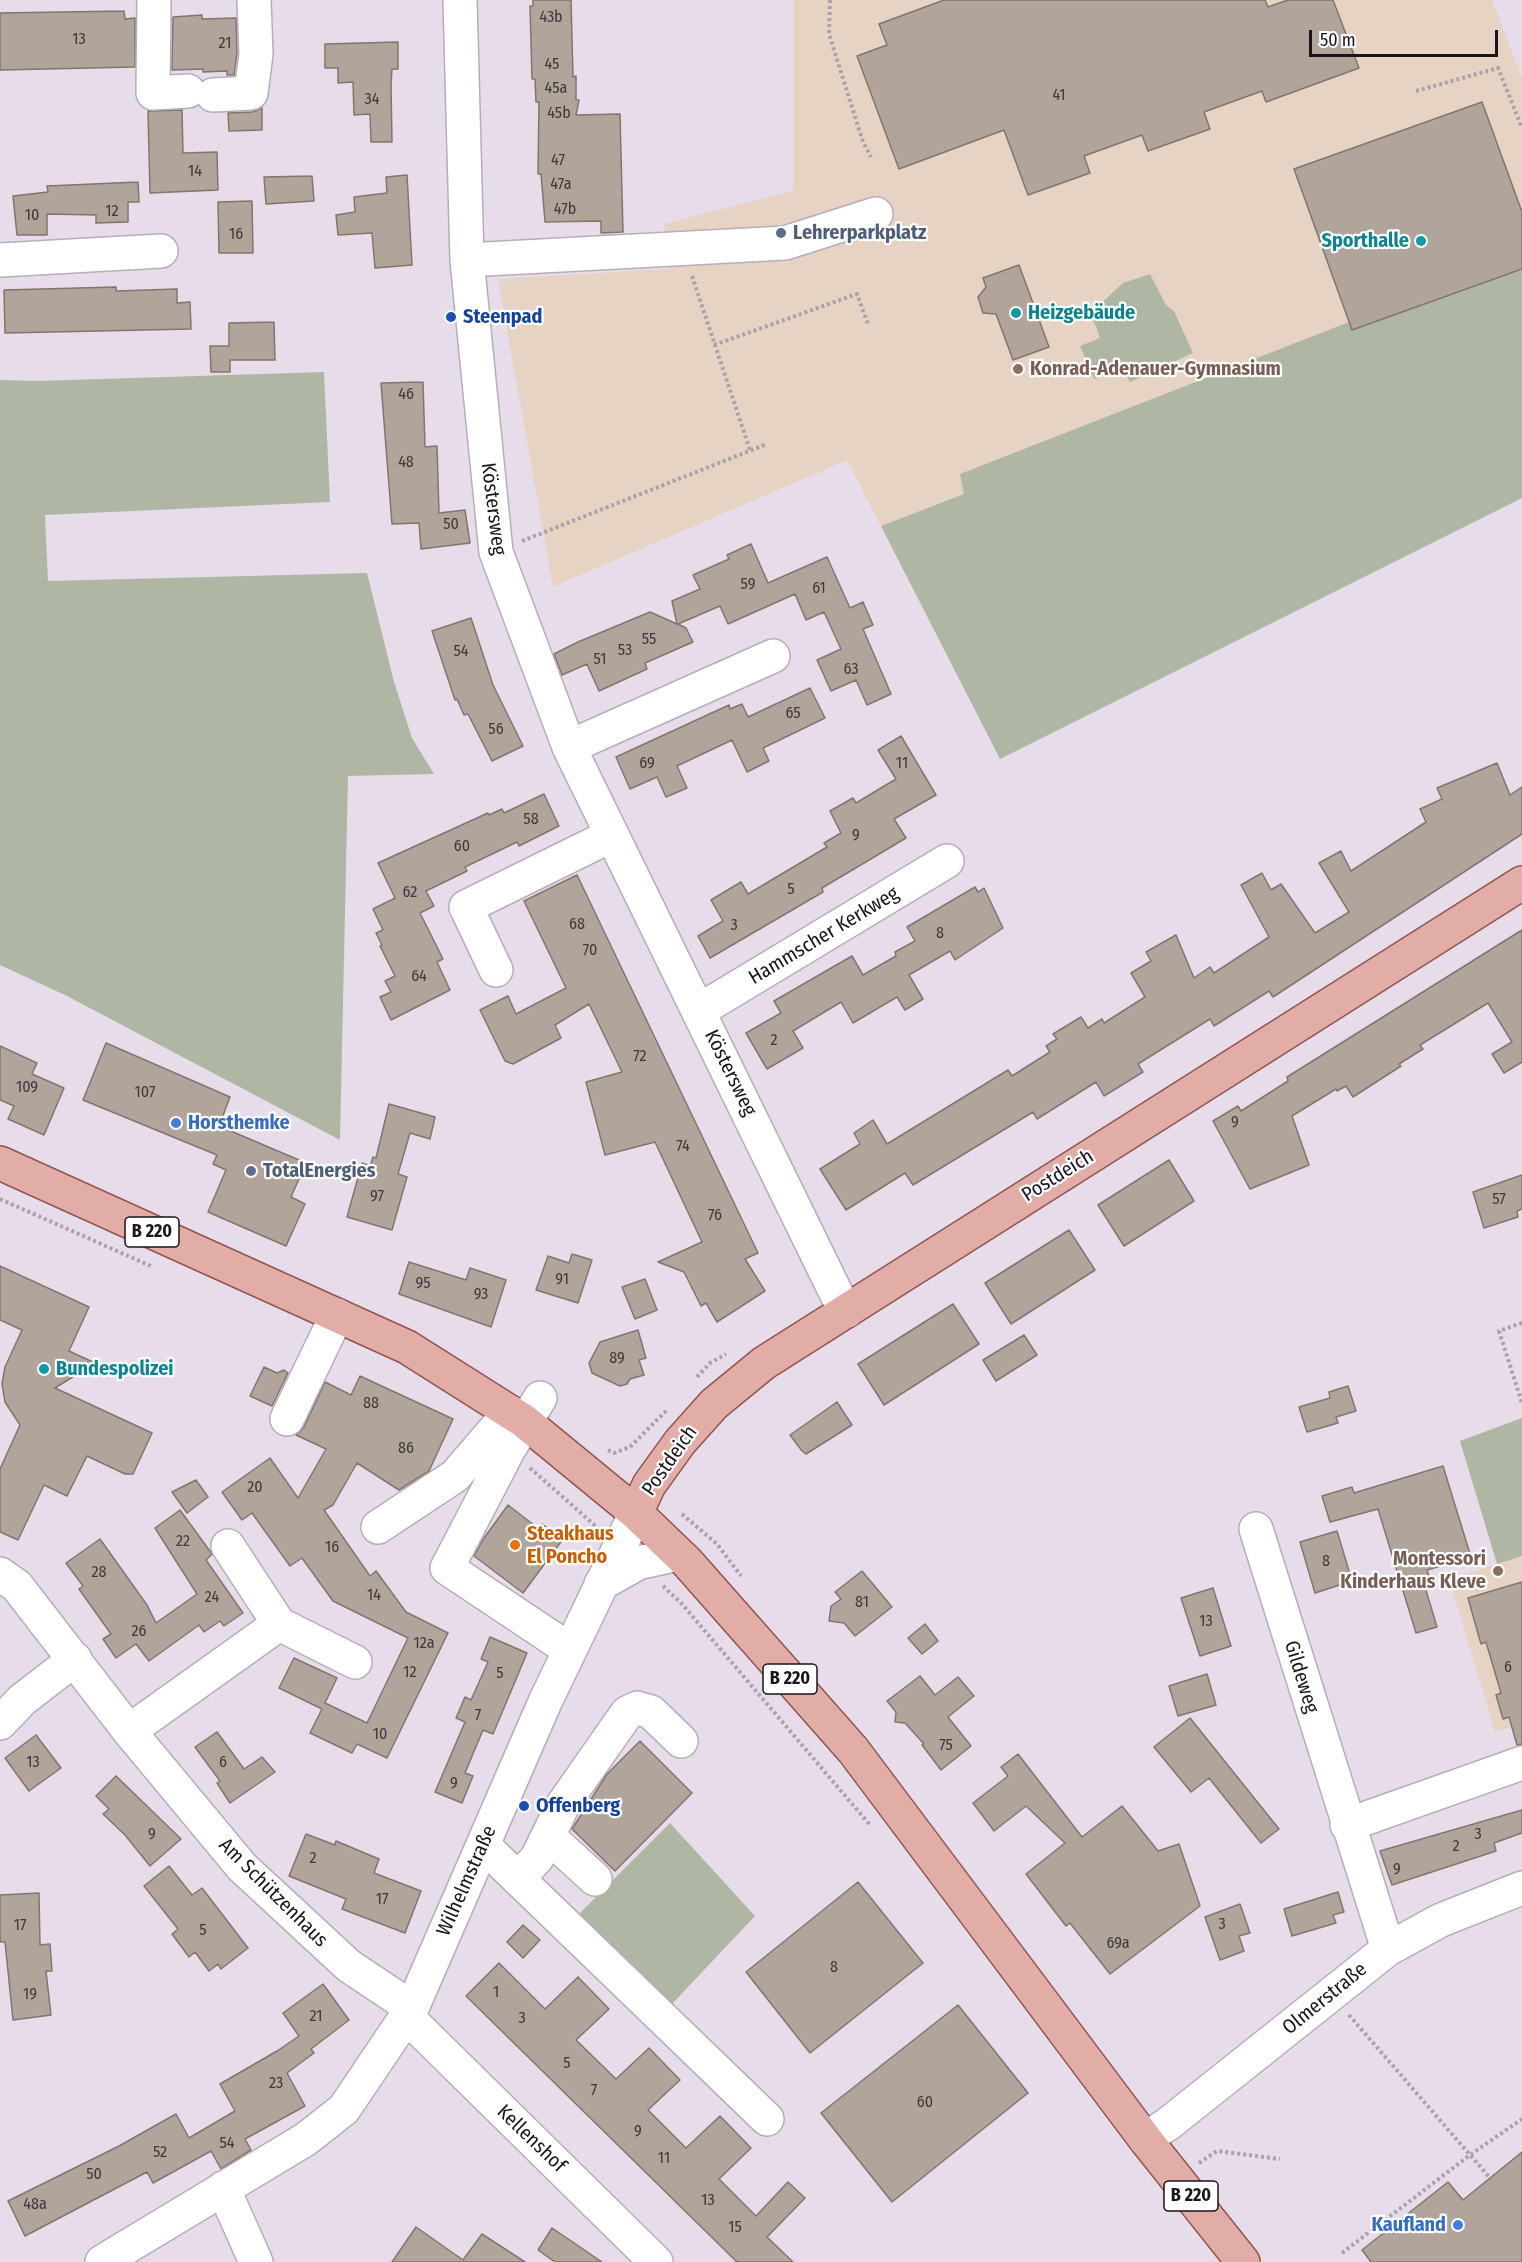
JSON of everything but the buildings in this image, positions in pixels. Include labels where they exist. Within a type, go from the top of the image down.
[{"type":"main road","name":"Postdeich","points":[[636,1513],[650,1485],[680,1442],[714,1404],[764,1363],[1522,883]]},
{"type":"main road","name":"B 220","points":[[0,1163],[407,1347],[525,1410],[678,1554],[853,1750],[1145,2139],[1243,2262]]},
{"type":"street","points":[[154,0],[153,93],[250,93],[256,54],[254,0]]},
{"type":"street","name":"Köstersweg","points":[[460,0],[467,260],[496,552],[570,747],[837,1295],[847,1311]]},
{"type":"street","points":[[467,260],[785,243],[876,214]]},
{"type":"street","points":[[0,260],[161,250]]},
{"type":"street","points":[[570,747],[772,656]]},
{"type":"street","points":[[496,970],[466,907],[612,835]]},
{"type":"street","name":"Hammscher Kerkweg","points":[[700,1010],[947,861]]},
{"type":"street","points":[[287,1419],[337,1315]]},
{"type":"street","points":[[525,1410],[509,1449],[447,1568],[570,1650]]},
{"type":"street","points":[[378,1527],[455,1476],[525,1410]]},
{"type":"street","points":[[636,1513],[628,1555],[678,1554]]},
{"type":"street","name":"Gildeweg","points":[[1256,1529],[1347,1825],[1388,1949]]},
{"type":"street","points":[[228,1546],[279,1624],[355,1662]]},
{"type":"street","name":"Wilhelmstraße","points":[[102,2262],[306,2139],[344,2109],[409,2012],[601,1584],[628,1555]]},
{"type":"street","name":"Am Schützenhaus","points":[[0,1574],[17,1586],[129,1731],[242,1868],[349,1966],[409,2012]]},
{"type":"street","points":[[129,1731],[279,1624]]},
{"type":"street","points":[[0,1723],[22,1700],[75,1659]]},
{"type":"street","points":[[518,1879],[537,1858],[564,1803],[627,1713],[637,1708],[651,1712],[681,1741]]},
{"type":"street","points":[[1347,1825],[1522,1763]]},
{"type":"street","points":[[549,1837],[595,1879]]},
{"type":"street","points":[[483,1845],[767,2119]]},
{"type":"street","name":"Olmerstraße","points":[[1145,2139],[1168,2124],[1388,1949],[1441,1920],[1522,1888]]},
{"type":"street","name":"Kellenshof","points":[[409,2012],[657,2262]]},
{"type":"street","points":[[223,2188],[256,2262]]},
{"type":"path","points":[[830,0],[829,34],[863,142],[871,157]]},
{"type":"path","points":[[1416,91],[1498,68],[1522,128]]},
{"type":"path","points":[[687,249],[695,291],[750,450]]},
{"type":"path","points":[[714,345],[857,294],[868,324]]},
{"type":"path","points":[[496,552],[767,444]]},
{"type":"path","points":[[0,1200],[162,1271]]},
{"type":"path","points":[[1522,1323],[1499,1331],[1522,1403]]},
{"type":"path","points":[[509,1449],[682,1604],[876,1832]]},
{"type":"path","points":[[1331,1994],[1490,2178]]},
{"type":"path","points":[[1342,2253],[1470,2155],[1522,2119]]},
{"type":"path","points":[[1199,2163],[1217,2151],[1280,2159]]},
{"type":"shaded area","name":"Konrad-Adenauer-Gymnasium","points":[[793,0],[1492,0],[1522,78],[1522,498],[1000,759],[847,460],[553,587],[498,279],[667,269],[664,224],[793,191]]},
{"type":"shaded area","name":"Montessori Kinderhaus Kleve","points":[[1522,1418],[1522,1724],[1495,1732],[1449,1579],[1497,1564],[1460,1441]]},
{"type":"green space","points":[[1522,269],[1522,498],[1000,759],[881,526],[964,494],[960,474],[1349,322],[1353,330]]},
{"type":"green space","points":[[1150,274],[1166,305],[1174,311],[1193,353],[1130,382],[1122,367],[1094,379],[1080,346],[1100,338],[1091,313],[1123,283]]},
{"type":"green space","points":[[324,372],[330,502],[45,515],[48,581],[367,573],[394,682],[412,738],[434,774],[348,776],[340,1140],[67,996],[0,965],[0,380],[38,381]]},
{"type":"green space","points":[[1522,1418],[1522,1556],[1497,1564],[1460,1441]]},
{"type":"green space","points":[[670,1823],[755,1916],[671,2005],[579,1914]]},
{"type":"place","name":"Lehrerparkplatz","points":[[781,233]]},
{"type":"place","name":"Sporthalle","points":[[1421,241]]},
{"type":"place","name":"Heizgebäude","points":[[1016,313]]},
{"type":"place","name":"Steenpad","points":[[451,317]]},
{"type":"place","name":"Konrad-Adenauer-Gymnasium","points":[[1018,369]]},
{"type":"place","name":"Horsthemke","points":[[176,1123]]},
{"type":"place","name":"TotalEnergies","points":[[251,1171]]},
{"type":"place","name":"Bundespolizei","points":[[44,1369]]},
{"type":"place","name":"Steakhaus El Poncho","points":[[515,1545]]},
{"type":"place","name":"Montessori Kinderhaus Kleve","points":[[1498,1571]]},
{"type":"place","name":"Offenberg","points":[[524,1806]]},
{"type":"place","name":"Kaufland","points":[[1458,2225]]}]
